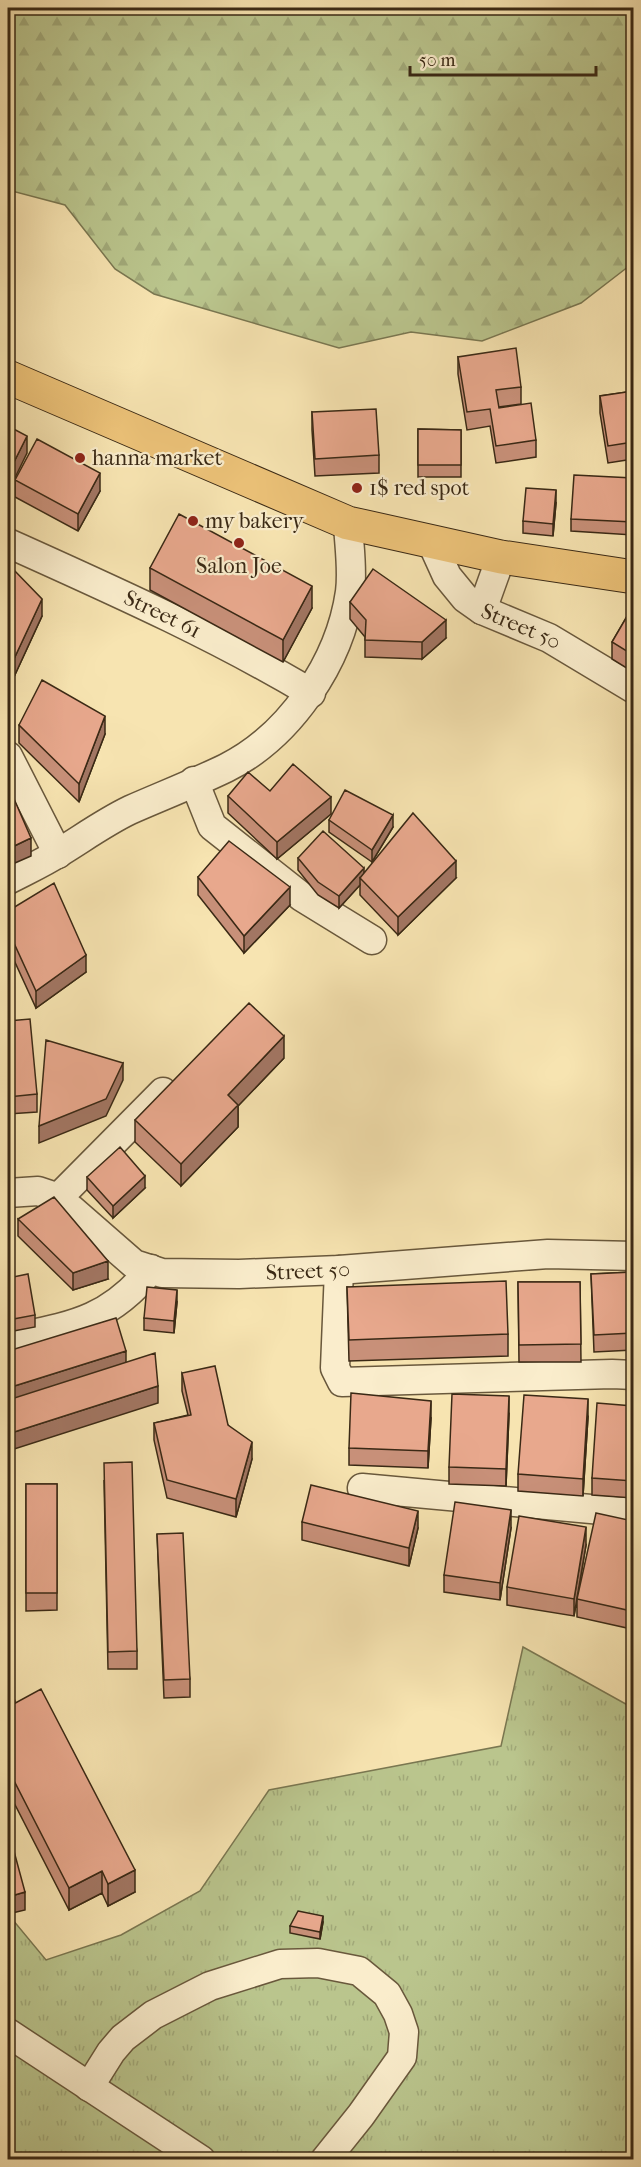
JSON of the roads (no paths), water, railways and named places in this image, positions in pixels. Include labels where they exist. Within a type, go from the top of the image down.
[{"type":"main road","points":[[8,377],[348,523],[501,557],[633,577]]},
{"type":"street","points":[[8,880],[58,854],[113,819],[227,767],[261,744],[288,720],[311,693],[336,643],[346,613],[350,590],[348,523]]},
{"type":"street","name":"Street 61","points":[[8,543],[199,632],[258,662],[311,693]]},
{"type":"street","name":"Street 50","points":[[432,543],[453,586],[465,598],[482,610],[549,638],[633,688]]},
{"type":"street","points":[[482,610],[501,557]]},
{"type":"street","points":[[8,756],[58,854]]},
{"type":"street","points":[[194,781],[212,826],[302,897],[372,940]]},
{"type":"street","points":[[57,1199],[183,1073]]},
{"type":"street","name":"Street 50","points":[[8,1193],[38,1191],[57,1199],[134,1264],[162,1273],[339,1270],[548,1254],[633,1256]]},
{"type":"street","points":[[8,1340],[65,1328],[102,1313],[125,1298],[151,1269]]},
{"type":"street","points":[[339,1270],[335,1368],[342,1382],[612,1374],[633,1376]]},
{"type":"street","points":[[362,1488],[633,1513]]},
{"type":"street","points":[[89,2087],[111,2052],[123,2038],[153,2015],[210,1986],[280,1964],[318,1963],[359,1971],[387,1994],[398,2014],[404,2032],[402,2057],[361,2115],[325,2160]]},
{"type":"street","points":[[8,2033],[201,2160]]},
{"type":"place","name":"hanna market","points":[[80,458]]},
{"type":"place","name":"1$ red spot","points":[[357,488]]},
{"type":"place","name":"my bakery","points":[[193,521]]},
{"type":"place","name":"Salon Joe","points":[[239,543]]}]
